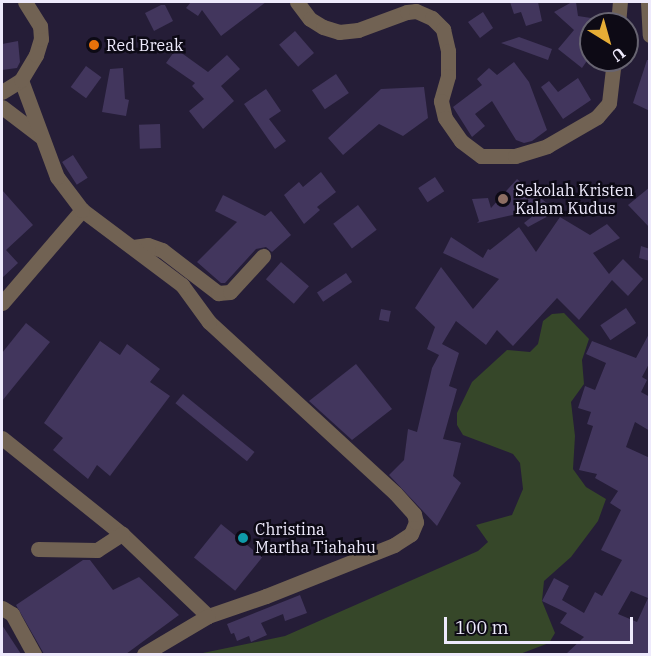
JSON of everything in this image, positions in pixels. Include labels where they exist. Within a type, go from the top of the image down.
[{"type":"street","points":[[2,92],[21,80],[36,55],[41,39],[40,26],[25,2]]},
{"type":"street","points":[[297,2],[310,19],[323,27],[339,32],[358,30],[416,11],[441,25],[449,63],[441,107],[451,129],[471,151],[480,156],[515,156],[547,146],[597,117],[609,103],[613,72]]},
{"type":"street","points":[[648,2],[650,35]]},
{"type":"street","points":[[21,80],[57,177],[82,210],[182,285],[226,339],[395,493],[414,514],[414,530],[405,539],[266,596],[208,616],[144,654]]},
{"type":"street","points":[[2,107],[40,136]]},
{"type":"street","points":[[2,303],[82,210]]},
{"type":"street","points":[[133,247],[148,245],[162,250],[219,293],[230,292],[263,256]]},
{"type":"street","points":[[5,447],[122,534],[208,616]]},
{"type":"street","points":[[38,549],[97,550],[122,534]]},
{"type":"street","points":[[2,608],[12,614],[34,654]]},
{"type":"green space","points":[[564,313],[589,339],[582,360],[584,384],[571,402],[575,436],[573,469],[586,487],[606,499],[598,521],[571,557],[544,581],[542,601],[555,633],[549,643],[520,654],[198,654],[285,636],[478,551],[488,542],[476,525],[512,515],[523,489],[520,463],[513,454],[463,435],[457,425],[457,413],[472,382],[507,350],[530,352],[538,344],[543,321],[552,314]]},
{"type":"building","points":[[191,2],[266,2],[221,36],[202,10],[198,16],[186,8]]},
{"type":"building","points":[[510,2],[538,2],[542,21],[526,26],[521,12],[514,14]]},
{"type":"building","points":[[576,2],[579,16],[579,66],[558,49],[574,30],[554,12]]},
{"type":"building","points":[[165,5],[173,21],[154,31],[145,13]]},
{"type":"building","points":[[483,12],[493,28],[480,38],[468,22]]},
{"type":"building","points":[[295,31],[314,53],[298,67],[279,45]]},
{"type":"building","points":[[519,37],[552,49],[548,60],[501,43]]},
{"type":"building","points":[[18,41],[20,62],[17,68],[2,70],[2,44]]},
{"type":"building","points":[[176,49],[208,72],[227,55],[240,69],[221,86],[234,101],[203,129],[189,111],[204,99],[192,86],[195,83],[166,63]]},
{"type":"building","points":[[647,60],[650,60],[650,111],[633,103]]},
{"type":"building","points":[[514,62],[529,82],[547,130],[532,141],[524,143],[516,140],[492,101],[475,114],[485,126],[472,137],[453,107],[482,85],[477,79],[489,68],[497,75]]},
{"type":"building","points":[[86,66],[101,77],[86,98],[71,87]]},
{"type":"building","points":[[123,68],[125,99],[129,100],[126,116],[102,112],[110,69]]},
{"type":"building","points":[[336,74],[349,93],[325,109],[312,90]]},
{"type":"building","points":[[578,78],[591,100],[563,119],[541,87],[549,81],[558,92]]},
{"type":"building","points":[[424,87],[428,118],[403,136],[379,124],[343,155],[328,138],[381,89]]},
{"type":"building","points":[[266,89],[281,111],[269,119],[286,141],[275,149],[244,104]]},
{"type":"building","points":[[160,124],[161,148],[140,149],[139,125]]},
{"type":"building","points":[[73,155],[88,178],[77,185],[62,162]]},
{"type":"building","points":[[321,172],[336,192],[317,207],[320,210],[304,224],[284,195],[299,182],[303,187]]},
{"type":"building","points":[[435,177],[444,191],[427,202],[418,188]]},
{"type":"building","points":[[517,179],[548,204],[552,214],[528,227],[524,223],[543,208],[477,223],[479,221],[472,199],[488,198],[491,208]]},
{"type":"building","points":[[650,187],[650,228],[628,205]]},
{"type":"building","points":[[2,190],[33,225],[6,250],[18,263],[2,278]]},
{"type":"building","points":[[223,195],[265,216],[271,211],[291,235],[272,252],[266,247],[256,249],[225,283],[221,283],[197,262],[237,222],[215,211]]},
{"type":"building","points":[[358,205],[377,230],[352,248],[333,224]]},
{"type":"building","points":[[560,217],[590,235],[607,224],[620,238],[593,253],[609,274],[623,259],[643,279],[628,296],[612,280],[579,320],[557,298],[513,346],[497,330],[486,345],[456,321],[442,344],[459,353],[449,386],[457,389],[443,439],[461,443],[453,476],[461,483],[437,526],[389,475],[404,460],[408,429],[417,432],[432,368],[439,355],[427,349],[435,327],[415,308],[441,267],[473,309],[499,279],[443,253],[451,237],[483,258],[488,249],[490,250],[519,227],[536,252]]},
{"type":"building","points":[[641,246],[650,249],[650,261],[639,258]]},
{"type":"building","points":[[281,262],[309,286],[294,304],[266,279]]},
{"type":"building","points":[[346,273],[352,282],[323,302],[317,293]]},
{"type":"building","points":[[626,308],[636,323],[610,340],[600,325]]},
{"type":"building","points":[[381,309],[391,311],[389,322],[379,320]]},
{"type":"building","points":[[26,323],[50,342],[2,401],[2,353]]},
{"type":"building","points":[[650,332],[650,362],[642,377],[647,380],[641,392],[650,397],[650,431],[635,422],[626,447],[650,458],[650,654],[566,654],[584,637],[560,623],[567,613],[542,601],[554,578],[569,586],[562,600],[584,613],[595,592],[602,596],[622,560],[601,550],[621,510],[610,503],[618,491],[595,478],[597,474],[579,470],[593,426],[587,424],[591,412],[578,408],[585,386],[595,390],[606,363],[586,354],[592,341],[636,358]],"holes":[[[631,591],[648,598],[637,622],[618,614]]]},
{"type":"building","points":[[100,341],[120,355],[127,344],[160,369],[150,382],[170,396],[110,476],[97,465],[88,479],[53,450],[63,438],[44,423]]},
{"type":"building","points":[[356,364],[392,409],[352,440],[309,401]]},
{"type":"building","points":[[183,394],[254,452],[247,461],[175,403]]},
{"type":"building","points":[[221,524],[262,557],[235,591],[194,557]]},
{"type":"building","points":[[83,560],[90,560],[113,590],[139,577],[179,615],[126,654],[44,654],[16,605]]},
{"type":"building","points":[[300,595],[307,613],[285,621],[283,614],[261,623],[267,635],[251,642],[249,636],[237,641],[234,633],[231,634],[227,624]]},
{"type":"building","points":[[2,625],[21,654],[2,654]]},
{"type":"place","name":"Red Break","points":[[94,45]]},
{"type":"place","name":"Sekolah Kristen Kalam Kudus","points":[[503,199]]},
{"type":"place","name":"Christina Martha Tiahahu","points":[[243,538]]}]
